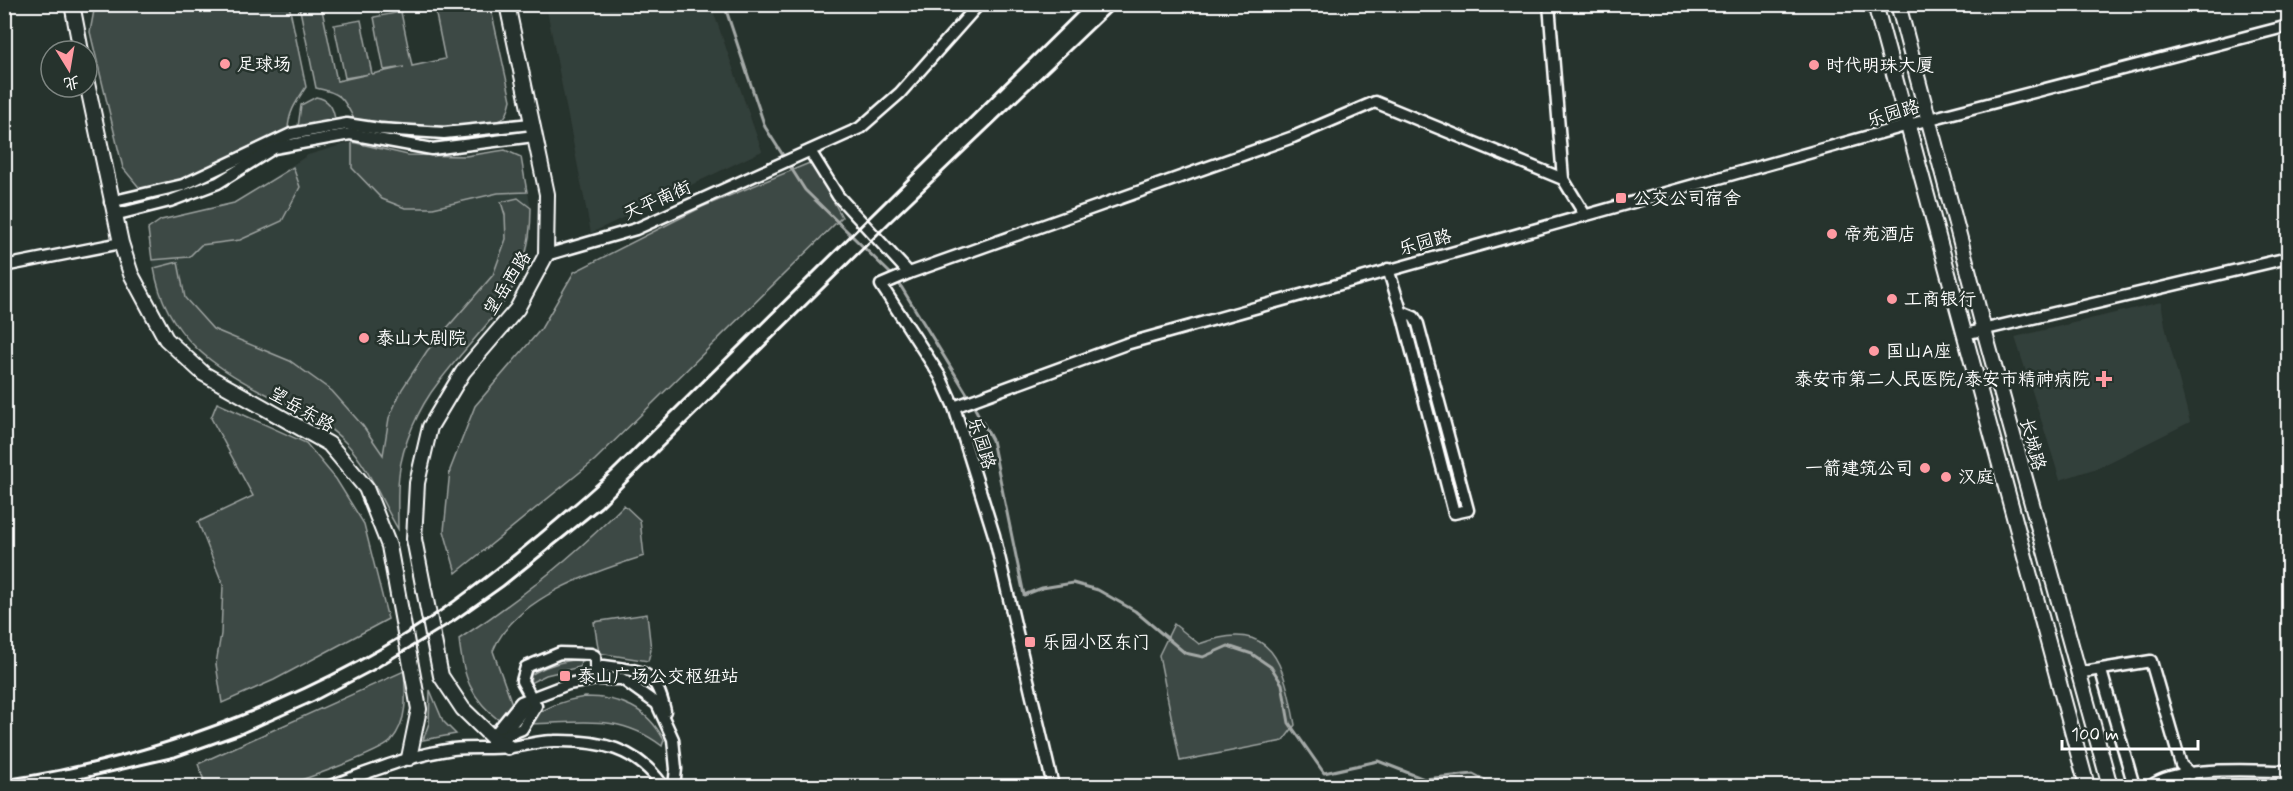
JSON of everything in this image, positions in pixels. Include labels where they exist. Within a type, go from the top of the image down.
[{"type":"main road","points":[[72,4],[79,39]]},
{"type":"main road","name":"望岳西路","points":[[501,744],[463,709],[441,676],[414,539],[417,483],[430,427],[463,372],[516,309],[546,255],[547,194],[507,4]]},
{"type":"main road","name":"长城路","points":[[1875,4],[2087,786]]},
{"type":"main road","name":"长城路","points":[[1898,4],[1984,330],[2110,786]]},
{"type":"main road","name":"望岳东路","points":[[90,99],[121,243],[131,274],[166,339],[204,374],[329,444],[366,488],[389,546],[419,709],[409,758]]},
{"type":"main road","points":[[389,546],[414,539]]},
{"type":"street","points":[[905,274],[838,196],[810,151],[860,128],[900,93],[979,4]]},
{"type":"street","points":[[1549,4],[1563,179],[1585,214]]},
{"type":"street","name":"乐园路","points":[[1053,786],[994,535],[958,406],[1126,344],[1388,269],[1930,119],[2289,27]]},
{"type":"street","points":[[958,406],[881,285],[905,274],[1293,137],[1375,102],[1563,179]]},
{"type":"street","points":[[112,208],[183,185],[245,154],[302,132],[347,124],[379,129],[444,133],[532,130]]},
{"type":"street","points":[[112,208],[170,201],[218,183],[274,148],[350,134],[432,149],[532,130]]},
{"type":"street","name":"天平南街","points":[[546,255],[636,229],[776,164],[810,151]]},
{"type":"street","points":[[4,266],[121,243]]},
{"type":"street","points":[[1965,334],[2289,258]]},
{"type":"street","points":[[1388,269],[1402,312],[1454,513],[1468,510],[1418,324],[1413,317],[1402,312]]},
{"type":"street","points":[[532,698],[522,681],[526,668],[560,653],[595,656],[596,679]]},
{"type":"street","points":[[2077,673],[2101,671],[2151,661],[2181,765],[2191,774]]},
{"type":"street","points":[[596,679],[604,666],[643,671],[659,686],[669,732]]},
{"type":"street","points":[[2101,671],[2134,786]]},
{"type":"street","points":[[501,744],[532,698],[568,684],[596,679],[622,679],[657,704],[673,739],[676,769],[674,786]]},
{"type":"street","points":[[330,786],[409,758],[501,744],[554,741],[597,744],[629,752],[651,769],[663,786]]},
{"type":"street","points":[[2151,786],[2157,781],[2191,774],[2289,771]]},
{"type":"shaded area","points":[[95,5],[289,5],[306,87],[291,113],[288,131],[201,178],[142,191],[123,168],[99,69],[99,39],[92,39],[90,32]]},
{"type":"shaded area","points":[[299,5],[321,5],[337,81],[369,74],[345,78],[334,25],[361,20],[372,74],[404,67],[384,70],[374,17],[401,12],[412,66],[445,59],[434,5],[490,5],[511,100],[507,114],[501,120],[489,125],[452,128],[354,119],[340,97],[316,88]]},
{"type":"shaded area","points":[[546,5],[711,5],[762,151],[591,233]]},
{"type":"shaded area","points":[[316,97],[330,105],[335,121],[298,127],[301,105]]},
{"type":"shaded area","points":[[352,142],[408,155],[433,157],[505,150],[521,157],[531,208],[531,237],[522,273],[500,310],[437,384],[413,427],[399,473],[398,529],[373,482],[346,443],[315,416],[274,398],[204,358],[170,318],[158,294],[148,229],[161,220],[234,203],[308,155]]},
{"type":"shaded area","points":[[352,142],[408,155],[466,156],[505,150],[521,157],[527,192],[498,193],[433,208],[405,208],[382,199],[352,168]]},
{"type":"shaded area","points":[[812,162],[842,217],[595,460],[456,573],[444,531],[450,470],[475,406],[541,329],[574,272],[702,207]]},
{"type":"shaded area","points":[[293,167],[300,187],[282,221],[240,240],[201,245],[189,257],[152,260],[148,229],[161,220],[234,203]]},
{"type":"shaded area","points":[[518,198],[531,208],[529,238],[523,263],[514,285],[502,304],[438,383],[418,415],[401,463],[398,488],[398,529],[361,463],[346,443],[313,418],[254,388],[214,363],[182,332],[169,314],[154,268],[178,262],[185,298],[213,329],[290,361],[332,391],[363,426],[383,455],[389,418],[402,389],[427,351],[493,275],[506,239],[505,215],[501,202]]},
{"type":"shaded area","name":"泰安市第二人民医院/泰安市精神病院","points":[[2161,302],[2190,422],[2100,467],[2060,480],[2015,337]]},
{"type":"shaded area","points":[[217,403],[306,443],[336,479],[364,524],[388,619],[274,680],[222,703],[216,664],[221,634],[223,585],[198,522],[253,496],[211,418]]},
{"type":"shaded area","points":[[624,505],[640,520],[644,556],[602,570],[557,590],[518,616],[503,632],[493,651],[512,704],[501,722],[475,695],[466,675],[459,639],[503,609],[545,576],[586,542]]},
{"type":"shaded area","points":[[647,614],[651,650],[648,661],[599,653],[594,622]]},
{"type":"shaded area","points":[[1174,624],[1199,644],[1224,637],[1244,636],[1259,642],[1271,652],[1280,666],[1286,683],[1295,725],[1283,741],[1180,761],[1159,655]]},
{"type":"shaded area","points":[[581,659],[580,667],[546,675],[530,683],[531,675],[543,669],[561,662]]},
{"type":"shaded area","points":[[404,671],[405,708],[403,717],[397,733],[384,746],[338,766],[280,786],[253,788],[206,786],[198,764]]},
{"type":"shaded area","points":[[430,690],[443,721],[456,734],[423,740],[429,723]]},
{"type":"shaded area","points":[[585,697],[610,699],[641,712],[650,720],[664,740],[662,746],[630,728],[615,724],[583,722],[530,724],[530,718],[543,710]]},
{"type":"waterway","points":[[724,4],[765,127],[805,190],[893,276]]},
{"type":"waterway","points":[[897,280],[969,397]]},
{"type":"waterway","points":[[972,403],[992,440],[1024,595],[1042,588],[1073,583],[1098,590],[1135,611],[1185,653],[1203,657],[1228,646],[1252,654],[1271,667],[1282,684],[1289,723],[1324,773],[1378,761],[1424,779],[1473,774],[1496,786]]},
{"type":"railway","points":[[4,780],[62,770],[121,756],[180,738],[239,716],[351,665],[404,635],[453,602],[534,539],[611,472],[1086,4]]},
{"type":"railway","points":[[49,786],[175,757],[240,734],[314,701],[373,670],[455,620],[503,586],[601,507],[890,222],[1118,4]]},
{"type":"place","name":"足球场","points":[[225,64]]},
{"type":"place","name":"时代明珠大厦","points":[[1814,65]]},
{"type":"place","name":"公交公司宿舍","points":[[1621,198]]},
{"type":"place","name":"帝苑酒店","points":[[1832,234]]},
{"type":"place","name":"工商银行","points":[[1892,299]]},
{"type":"place","name":"泰山大剧院","points":[[364,338]]},
{"type":"place","name":"国山A座","points":[[1874,351]]},
{"type":"place","name":"泰安市第二人民医院/泰安市精神病院","points":[[2104,379]]},
{"type":"place","name":"一箭建筑公司","points":[[1925,468]]},
{"type":"place","name":"汉庭","points":[[1946,477]]},
{"type":"place","name":"乐园小区东门","points":[[1030,642]]},
{"type":"place","name":"泰山广场公交枢纽站","points":[[565,676]]}]
